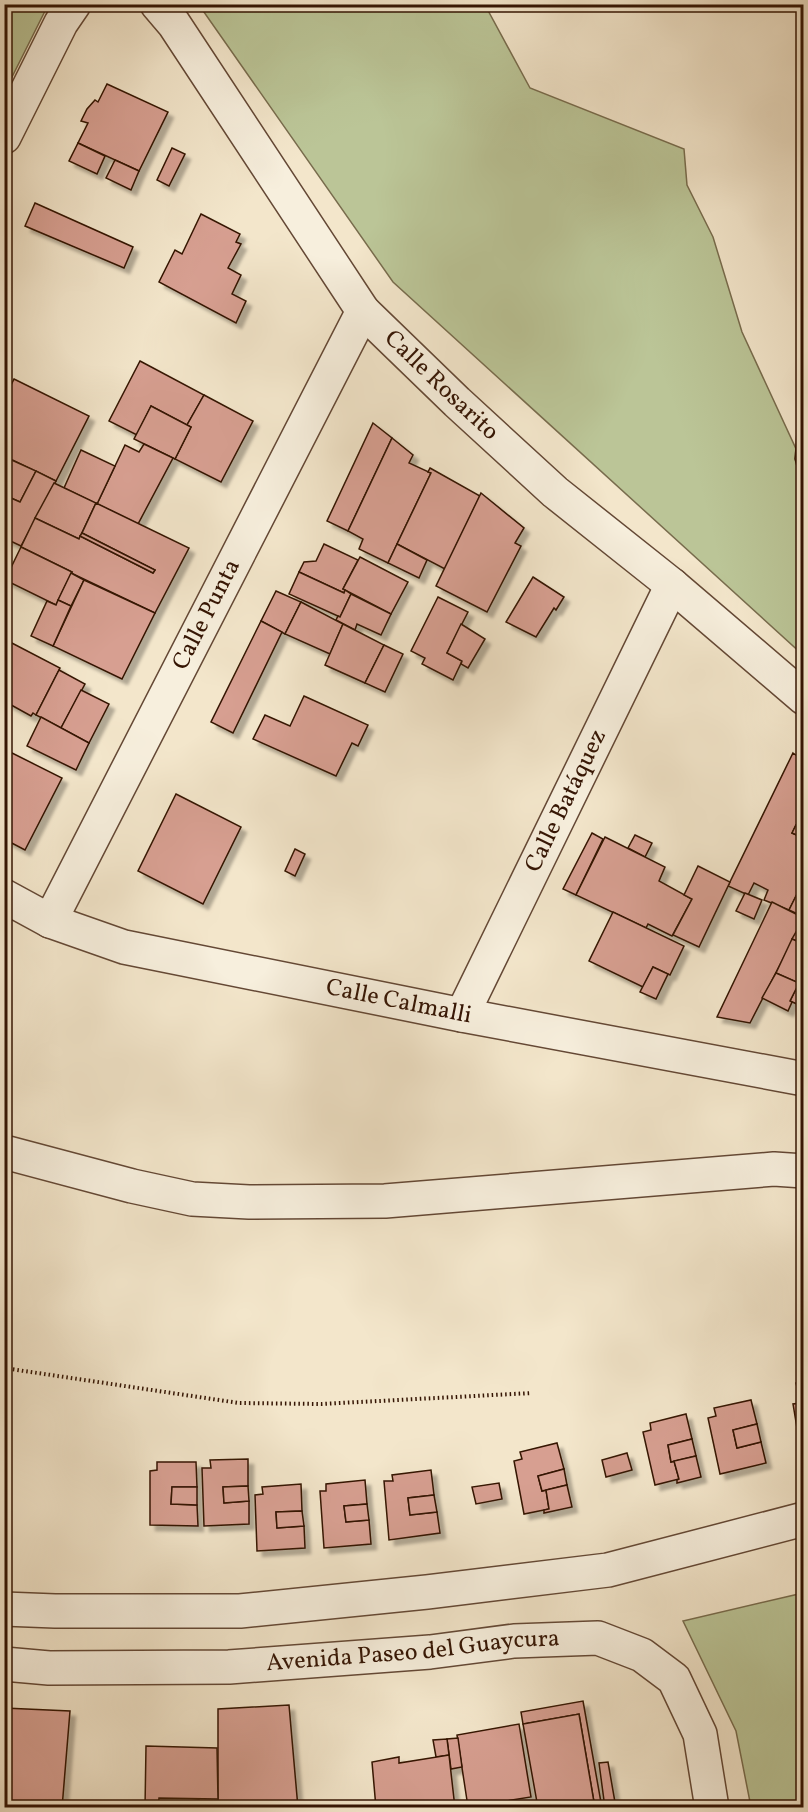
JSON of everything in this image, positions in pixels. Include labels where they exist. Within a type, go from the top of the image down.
[{"type":"street","points":[[4,137],[61,23],[74,4]]},
{"type":"street","name":"Calle Rosarito","points":[[157,4],[174,24],[363,310],[457,402],[555,492],[672,585],[804,698]]},
{"type":"street","name":"Calle Punta","points":[[50,921],[363,310]]},
{"type":"street","name":"Calle Batáquez","points":[[462,1015],[672,585]]},
{"type":"street","name":"Calle Calmalli","points":[[4,896],[50,921],[124,947],[462,1015],[804,1078]]},
{"type":"street","points":[[4,1152],[132,1186],[192,1199],[249,1202],[385,1201],[774,1169],[804,1171]]},
{"type":"street","points":[[4,1609],[240,1611],[427,1592],[608,1570],[804,1519]]},
{"type":"street","name":"Avenida Paseo del Guaycura","points":[[4,1664],[49,1668],[229,1667],[430,1652],[514,1641],[598,1638],[642,1655],[674,1679],[700,1734],[712,1808]]},
{"type":"path","points":[[4,1368],[239,1403],[321,1404],[531,1394]]},
{"type":"green space","points":[[4,5],[48,5],[5,91]]},
{"type":"green space","points":[[199,5],[485,5],[530,88],[684,149],[687,185],[713,237],[742,332],[803,464],[803,655],[393,282]]},
{"type":"green space","points":[[803,1593],[803,1807],[751,1807],[736,1731],[683,1621]]},
{"type":"building","points":[[107,84],[168,112],[139,171],[78,143],[88,123],[81,121],[95,100],[98,102]]},
{"type":"building","points":[[78,143],[105,156],[97,174],[69,161]]},
{"type":"building","points":[[172,148],[185,154],[169,186],[157,180]]},
{"type":"building","points":[[115,160],[139,171],[131,190],[106,178]]},
{"type":"building","points":[[35,203],[133,247],[124,268],[25,226]]},
{"type":"building","points":[[201,214],[240,234],[236,242],[241,244],[228,268],[241,275],[232,294],[246,301],[236,323],[159,282],[175,250],[182,254]]},
{"type":"building","points":[[140,361],[204,395],[187,425],[151,406],[137,435],[109,421]]},
{"type":"building","points":[[801,361],[804,362],[804,448],[796,448]]},
{"type":"building","points":[[14,379],[89,416],[56,481],[4,456],[4,400]]},
{"type":"building","points":[[204,395],[253,421],[221,482],[175,459],[191,427],[187,425]]},
{"type":"building","points":[[151,406],[191,427],[175,459],[134,439]]},
{"type":"building","points":[[373,423],[392,438],[348,531],[327,521]]},
{"type":"building","points":[[392,438],[413,455],[409,463],[431,473],[388,563],[359,549],[363,539],[348,531]]},
{"type":"building","points":[[144,444],[173,458],[138,524],[97,504],[125,445],[139,452]]},
{"type":"building","points":[[796,448],[804,448],[804,492],[795,459]]},
{"type":"building","points":[[81,450],[115,466],[97,504],[64,488]]},
{"type":"building","points":[[5,457],[36,471],[20,502],[4,495]]},
{"type":"building","points":[[430,468],[480,496],[445,569],[397,544],[431,473],[428,472]]},
{"type":"building","points":[[36,471],[56,481],[21,546],[4,538],[4,495],[20,502]]},
{"type":"building","points":[[54,483],[96,503],[79,539],[35,518]]},
{"type":"building","points":[[481,493],[524,528],[515,543],[521,546],[487,612],[436,586]]},
{"type":"building","points":[[96,503],[189,548],[155,613],[21,547],[35,518],[79,539],[80,536],[153,573],[155,570],[82,533]]},
{"type":"building","points":[[82,533],[155,570],[153,573],[80,536]]},
{"type":"building","points":[[324,544],[358,560],[343,589],[344,593],[299,572],[304,562],[316,561]]},
{"type":"building","points":[[397,544],[427,560],[419,578],[388,563]]},
{"type":"building","points":[[21,547],[72,572],[56,605],[5,580]]},
{"type":"building","points":[[360,557],[408,582],[391,614],[343,589]]},
{"type":"building","points":[[299,572],[344,593],[345,590],[351,594],[340,617],[289,594]]},
{"type":"building","points":[[71,573],[84,580],[71,606],[58,600]]},
{"type":"building","points":[[533,577],[564,597],[556,610],[554,608],[536,637],[506,622]]},
{"type":"building","points":[[84,580],[155,613],[122,679],[53,646]]},
{"type":"building","points":[[276,591],[301,602],[285,634],[261,621]]},
{"type":"building","points":[[351,594],[391,614],[381,635],[357,624],[355,630],[336,620],[338,616],[340,617]]},
{"type":"building","points":[[438,597],[468,612],[447,653],[462,661],[453,680],[422,664],[425,658],[411,651]]},
{"type":"building","points":[[58,600],[71,606],[53,646],[31,636],[47,601],[56,605]]},
{"type":"building","points":[[301,602],[343,624],[330,654],[285,634]]},
{"type":"building","points":[[261,621],[282,632],[233,733],[211,722]]},
{"type":"building","points":[[343,624],[384,645],[365,683],[325,665]]},
{"type":"building","points":[[461,624],[485,639],[468,668],[461,664],[462,661],[447,653]]},
{"type":"building","points":[[8,641],[60,668],[36,715],[33,713],[31,716],[4,701],[4,645]]},
{"type":"building","points":[[384,645],[403,654],[385,692],[365,683]]},
{"type":"building","points":[[59,670],[85,684],[61,728],[36,715]]},
{"type":"building","points":[[81,690],[109,704],[89,743],[61,728]]},
{"type":"building","points":[[304,696],[368,725],[358,746],[352,743],[336,776],[253,739],[265,715],[290,726]]},
{"type":"building","points":[[41,717],[89,743],[76,770],[27,746]]},
{"type":"building","points":[[4,749],[62,778],[25,850],[4,839]]},
{"type":"building","points":[[793,753],[804,761],[804,828],[796,825],[792,833],[804,838],[804,880],[789,910],[764,900],[768,890],[754,883],[748,895],[728,886]]},
{"type":"building","points":[[176,794],[241,827],[203,904],[138,871]]},
{"type":"building","points":[[796,825],[804,828],[804,838],[792,833]]},
{"type":"building","points":[[592,833],[603,839],[576,895],[563,889]]},
{"type":"building","points":[[635,835],[652,843],[645,857],[628,848]]},
{"type":"building","points":[[605,837],[665,867],[659,881],[692,899],[672,936],[648,924],[646,928],[576,895]]},
{"type":"building","points":[[295,849],[305,854],[295,876],[285,871]]},
{"type":"building","points":[[698,866],[730,882],[699,947],[673,935],[692,899],[684,895]]},
{"type":"building","points":[[804,880],[804,917],[789,910]]},
{"type":"building","points":[[745,893],[762,900],[754,919],[736,911]]},
{"type":"building","points":[[772,902],[804,918],[750,1023],[717,1017]]},
{"type":"building","points":[[613,912],[684,946],[670,975],[653,967],[643,987],[589,961]]},
{"type":"building","points":[[804,918],[804,944],[792,939]]},
{"type":"building","points":[[792,939],[804,944],[804,1007],[790,1001],[799,983],[776,973]]},
{"type":"building","points":[[653,967],[668,974],[656,999],[640,992]]},
{"type":"building","points":[[776,973],[799,983],[788,1011],[762,998]]},
{"type":"building","points":[[804,1381],[804,1426],[797,1428],[793,1404],[801,1403],[796,1383]]},
{"type":"building","points":[[751,1400],[757,1424],[733,1430],[737,1448],[761,1442],[766,1463],[720,1474],[708,1418],[716,1416],[714,1408]]},
{"type":"building","points":[[686,1414],[692,1439],[668,1445],[671,1462],[674,1461],[679,1479],[655,1485],[643,1432],[651,1430],[650,1423]]},
{"type":"building","points":[[757,1424],[761,1442],[737,1448],[733,1430]]},
{"type":"building","points":[[692,1439],[696,1456],[671,1462],[668,1445]]},
{"type":"building","points":[[557,1443],[564,1469],[538,1476],[542,1491],[546,1490],[549,1509],[524,1514],[514,1461],[522,1459],[520,1452]]},
{"type":"building","points":[[627,1453],[632,1470],[606,1477],[602,1460]]},
{"type":"building","points":[[696,1456],[701,1477],[677,1483],[679,1479],[674,1461]]},
{"type":"building","points":[[248,1459],[248,1486],[223,1487],[224,1503],[249,1501],[249,1524],[204,1526],[202,1468],[211,1468],[210,1460]]},
{"type":"building","points":[[157,1462],[196,1462],[197,1487],[172,1487],[171,1504],[197,1505],[198,1526],[150,1525],[150,1471],[157,1470]]},
{"type":"building","points":[[564,1469],[567,1485],[542,1491],[538,1476]]},
{"type":"building","points":[[431,1470],[434,1495],[408,1498],[410,1515],[437,1512],[440,1533],[389,1540],[384,1481],[393,1481],[392,1475]]},
{"type":"building","points":[[365,1480],[367,1504],[344,1506],[346,1522],[369,1520],[371,1544],[324,1548],[320,1491],[326,1491],[326,1484]]},
{"type":"building","points":[[499,1483],[502,1499],[476,1504],[472,1487]]},
{"type":"building","points":[[301,1484],[302,1511],[276,1512],[277,1528],[304,1526],[305,1548],[257,1551],[255,1495],[263,1494],[262,1487]]},
{"type":"building","points":[[567,1485],[572,1507],[544,1513],[544,1510],[549,1509],[546,1490]]},
{"type":"building","points":[[248,1486],[249,1501],[224,1503],[223,1487]]},
{"type":"building","points":[[172,1487],[197,1487],[197,1505],[171,1504]]},
{"type":"building","points":[[434,1495],[437,1512],[410,1515],[408,1498]]},
{"type":"building","points":[[367,1504],[369,1520],[346,1522],[344,1506]]},
{"type":"building","points":[[302,1511],[304,1526],[277,1528],[276,1512]]},
{"type":"building","points":[[583,1701],[602,1808],[595,1808],[579,1714],[523,1724],[521,1712]]},
{"type":"building","points":[[289,1705],[298,1808],[218,1808],[218,1709]]},
{"type":"building","points":[[4,1708],[70,1711],[62,1808],[4,1808]]},
{"type":"building","points":[[579,1714],[595,1808],[538,1808],[523,1724]]},
{"type":"building","points":[[519,1724],[531,1797],[468,1807],[457,1735]]},
{"type":"building","points":[[458,1738],[462,1767],[451,1769],[447,1739]]},
{"type":"building","points":[[447,1739],[449,1755],[436,1757],[433,1740]]},
{"type":"building","points":[[146,1746],[217,1748],[218,1799],[159,1798],[158,1808],[145,1808]]},
{"type":"building","points":[[449,1755],[455,1808],[376,1808],[372,1762],[399,1757],[399,1763]]},
{"type":"building","points":[[608,1762],[616,1808],[605,1808],[599,1763]]},
{"type":"building","points":[[199,1800],[200,1808],[179,1808],[178,1802]]}]
